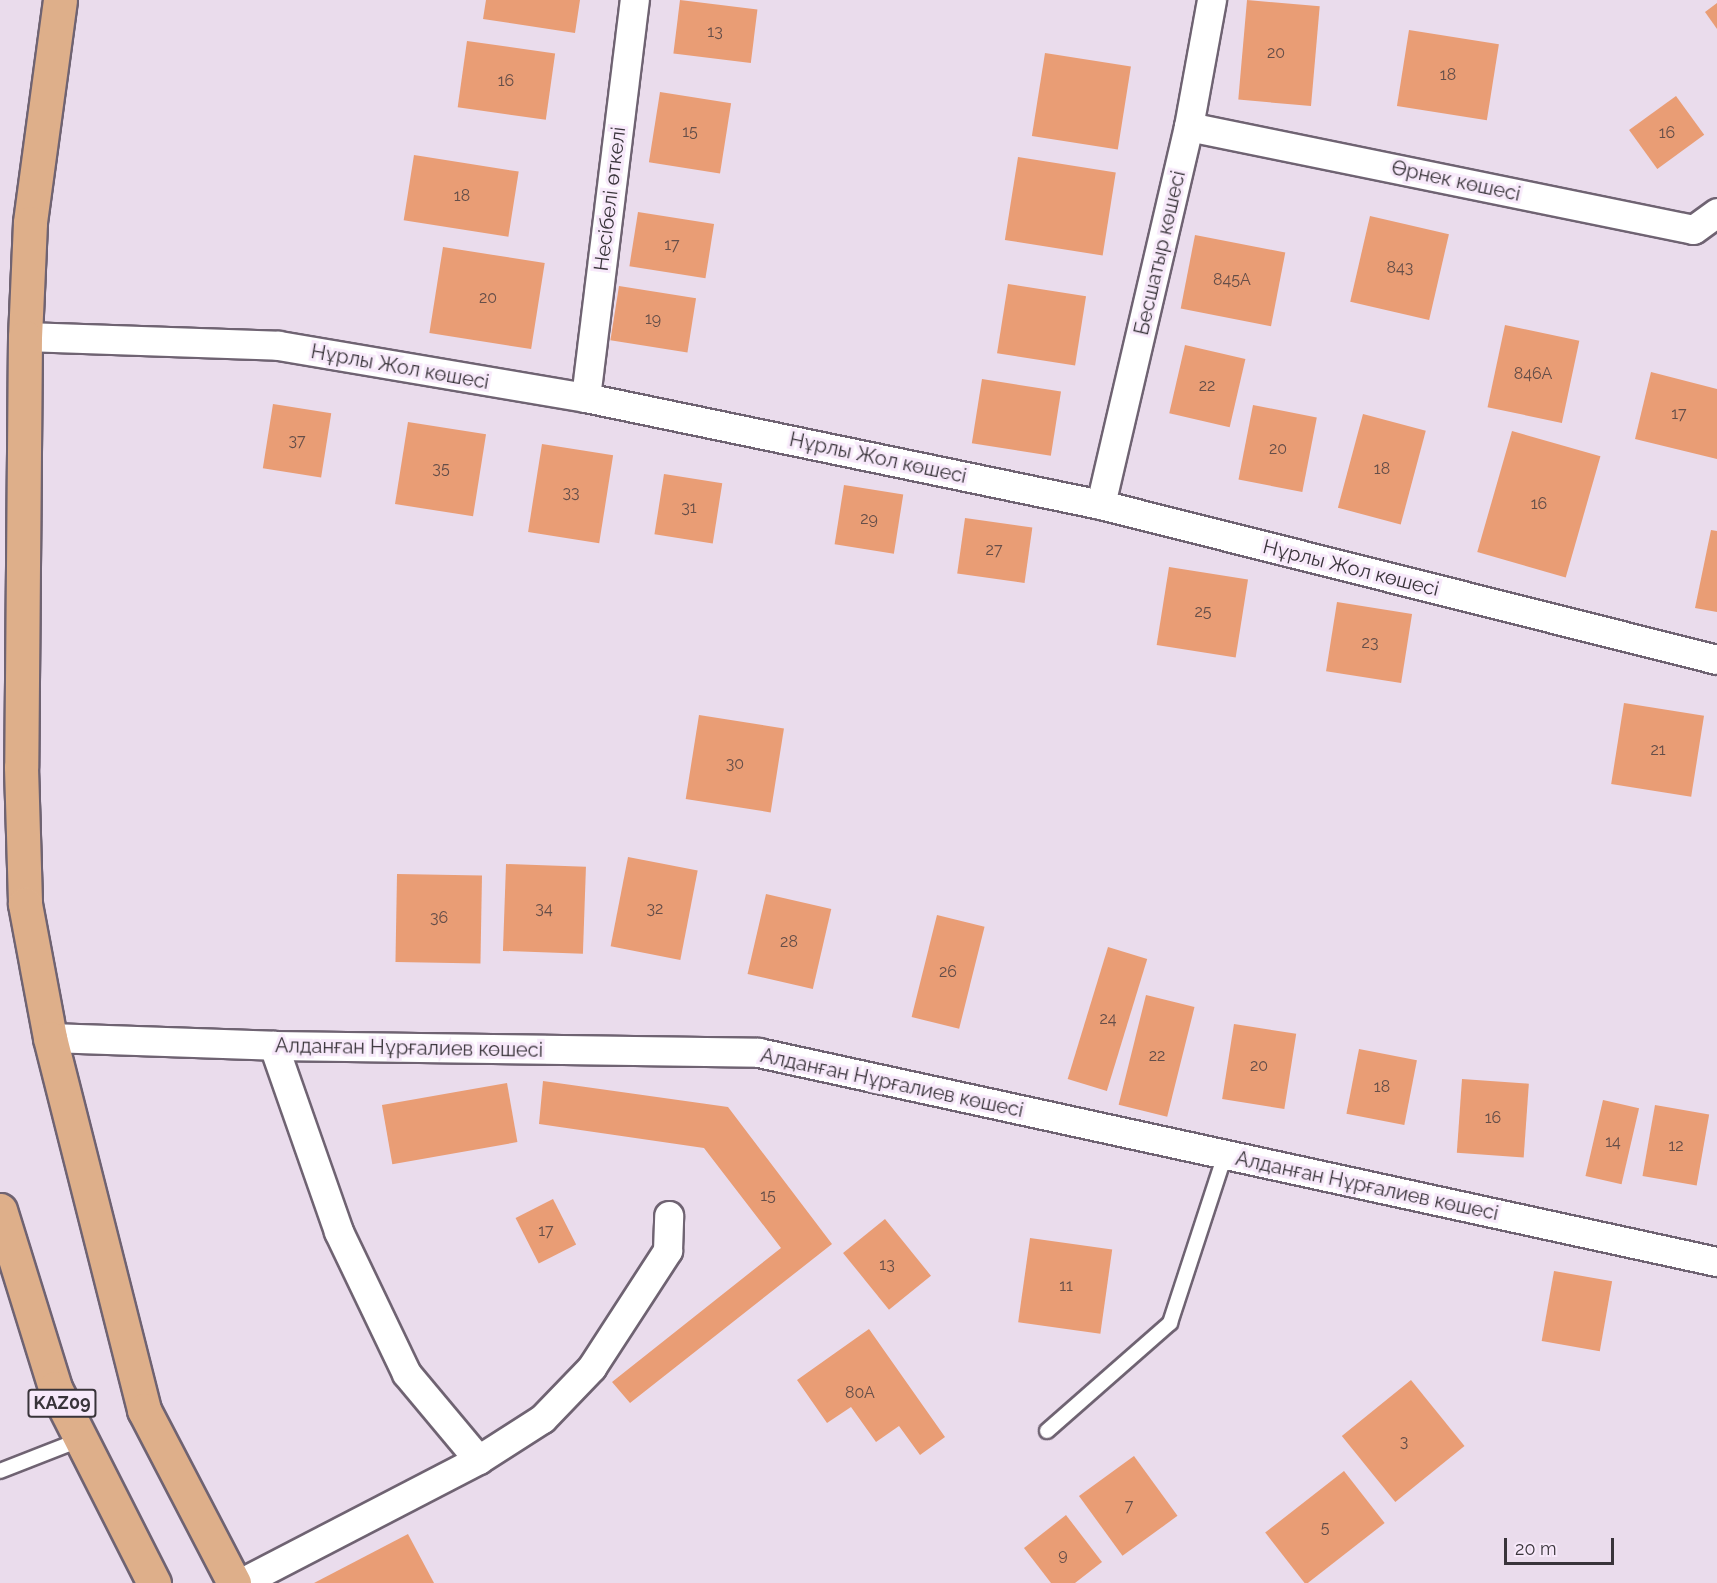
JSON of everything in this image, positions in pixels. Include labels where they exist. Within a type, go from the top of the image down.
[{"type":"highway","points":[[60,0],[30,224],[25,337],[21,767],[13,906],[50,1038],[144,1410],[234,1583]]},
{"type":"highway","name":"KAZ09","points":[[0,1210],[55,1388],[79,1440],[154,1583]]},
{"type":"street","name":"Несібелі өткелі","points":[[586,398],[635,0]]},
{"type":"street","name":"Бесшатыр көшесі","points":[[1101,504],[1189,127],[1212,0]]},
{"type":"street","name":"Өрнек көшесі","points":[[1189,127],[1694,231],[1717,213]]},
{"type":"street","name":"Нұрлы Жол көшесі","points":[[25,337],[279,346],[586,398],[1101,504],[1717,660]]},
{"type":"street","name":"Алданған Нұрғалиев көшесі","points":[[50,1038],[274,1046],[759,1053],[1717,1262]]},
{"type":"street","points":[[274,1046],[339,1232],[407,1374],[479,1460]]},
{"type":"street","points":[[242,1583],[479,1460],[543,1419],[592,1368],[668,1251],[669,1216]]},
{"type":"lane","points":[[1047,1431],[1170,1323],[1225,1155]]},
{"type":"lane","points":[[0,1471],[79,1440]]},
{"type":"building","points":[[486,0],[580,0],[575,33],[483,19]]},
{"type":"building","points":[[680,0],[757,10],[751,63],[673,54]]},
{"type":"building","points":[[1247,0],[1320,6],[1311,106],[1238,100]]},
{"type":"building","points":[[1717,3],[1717,29],[1705,12]]},
{"type":"building","points":[[1409,30],[1499,44],[1487,120],[1397,106]]},
{"type":"building","points":[[467,41],[555,53],[546,120],[458,107]]},
{"type":"building","points":[[1045,53],[1131,67],[1118,150],[1032,136]]},
{"type":"building","points":[[660,92],[731,103],[720,173],[649,162]]},
{"type":"building","points":[[1676,96],[1704,135],[1657,169],[1629,130]]},
{"type":"building","points":[[414,155],[519,172],[508,237],[404,220]]},
{"type":"building","points":[[1018,157],[1116,172],[1103,255],[1005,240]]},
{"type":"building","points":[[638,212],[714,224],[705,278],[629,266]]},
{"type":"building","points":[[1370,216],[1449,234],[1429,320],[1350,302]]},
{"type":"building","points":[[1195,235],[1285,253],[1271,326],[1181,309]]},
{"type":"building","points":[[443,247],[545,263],[531,349],[429,333]]},
{"type":"building","points":[[1008,284],[1086,296],[1075,365],[997,353]]},
{"type":"building","points":[[619,286],[696,298],[687,353],[610,340]]},
{"type":"building","points":[[1505,325],[1579,341],[1562,423],[1488,407]]},
{"type":"building","points":[[1185,345],[1245,359],[1230,427],[1169,413]]},
{"type":"building","points":[[1651,372],[1717,389],[1717,459],[1635,439]]},
{"type":"building","points":[[982,379],[1061,392],[1051,456],[972,443]]},
{"type":"building","points":[[273,404],[331,413],[321,477],[263,468]]},
{"type":"building","points":[[1253,405],[1317,417],[1302,492],[1238,480]]},
{"type":"building","points":[[1363,414],[1426,431],[1401,525],[1338,508]]},
{"type":"building","points":[[408,422],[486,434],[473,516],[395,504]]},
{"type":"building","points":[[1512,431],[1600,456],[1566,577],[1477,552]]},
{"type":"building","points":[[542,444],[613,455],[599,543],[528,532]]},
{"type":"building","points":[[664,474],[722,483],[713,543],[654,534]]},
{"type":"building","points":[[844,485],[903,494],[894,554],[835,544]]},
{"type":"building","points":[[965,518],[1032,527],[1025,583],[957,573]]},
{"type":"building","points":[[1711,530],[1717,531],[1717,612],[1695,608]]},
{"type":"building","points":[[1169,567],[1248,580],[1236,658],[1157,645]]},
{"type":"building","points":[[1337,602],[1412,614],[1401,683],[1326,671]]},
{"type":"building","points":[[1624,703],[1704,716],[1691,797],[1611,784]]},
{"type":"building","points":[[699,715],[784,728],[771,812],[686,799]]},
{"type":"building","points":[[628,857],[698,871],[680,960],[611,946]]},
{"type":"building","points":[[506,864],[586,867],[583,954],[503,951]]},
{"type":"building","points":[[397,874],[482,875],[480,963],[395,962]]},
{"type":"building","points":[[766,894],[831,909],[813,989],[748,974]]},
{"type":"building","points":[[937,915],[985,927],[959,1029],[912,1017]]},
{"type":"building","points":[[1108,947],[1147,959],[1107,1091],[1068,1079]]},
{"type":"building","points":[[1146,995],[1195,1007],[1167,1117],[1119,1105]]},
{"type":"building","points":[[1234,1024],[1296,1034],[1284,1109],[1222,1099]]},
{"type":"building","points":[[1359,1049],[1417,1060],[1404,1125],[1346,1114]]},
{"type":"building","points":[[1462,1079],[1529,1084],[1524,1157],[1457,1153]]},
{"type":"building","points":[[543,1081],[728,1107],[832,1244],[630,1403],[612,1382],[781,1248],[704,1148],[539,1124]]},
{"type":"building","points":[[507,1083],[517,1142],[392,1164],[382,1105]]},
{"type":"building","points":[[1603,1100],[1639,1108],[1622,1184],[1585,1176]]},
{"type":"building","points":[[1655,1105],[1709,1115],[1697,1185],[1642,1176]]},
{"type":"building","points":[[553,1199],[576,1244],[539,1264],[516,1218]]},
{"type":"building","points":[[885,1219],[931,1276],[889,1310],[843,1253]]},
{"type":"building","points":[[1030,1238],[1112,1250],[1100,1334],[1018,1322]]},
{"type":"building","points":[[1554,1271],[1612,1281],[1600,1351],[1542,1341]]},
{"type":"building","points":[[869,1329],[945,1437],[920,1455],[899,1426],[876,1442],[851,1407],[827,1423],[797,1380]]},
{"type":"building","points":[[1411,1380],[1464,1446],[1395,1502],[1342,1436]]},
{"type":"building","points":[[1134,1456],[1177,1516],[1122,1556],[1079,1496]]},
{"type":"building","points":[[1344,1471],[1385,1523],[1308,1583],[1305,1583],[1265,1533]]},
{"type":"building","points":[[1066,1515],[1102,1562],[1075,1583],[1051,1583],[1024,1548]]},
{"type":"building","points":[[408,1534],[434,1583],[314,1583]]}]
